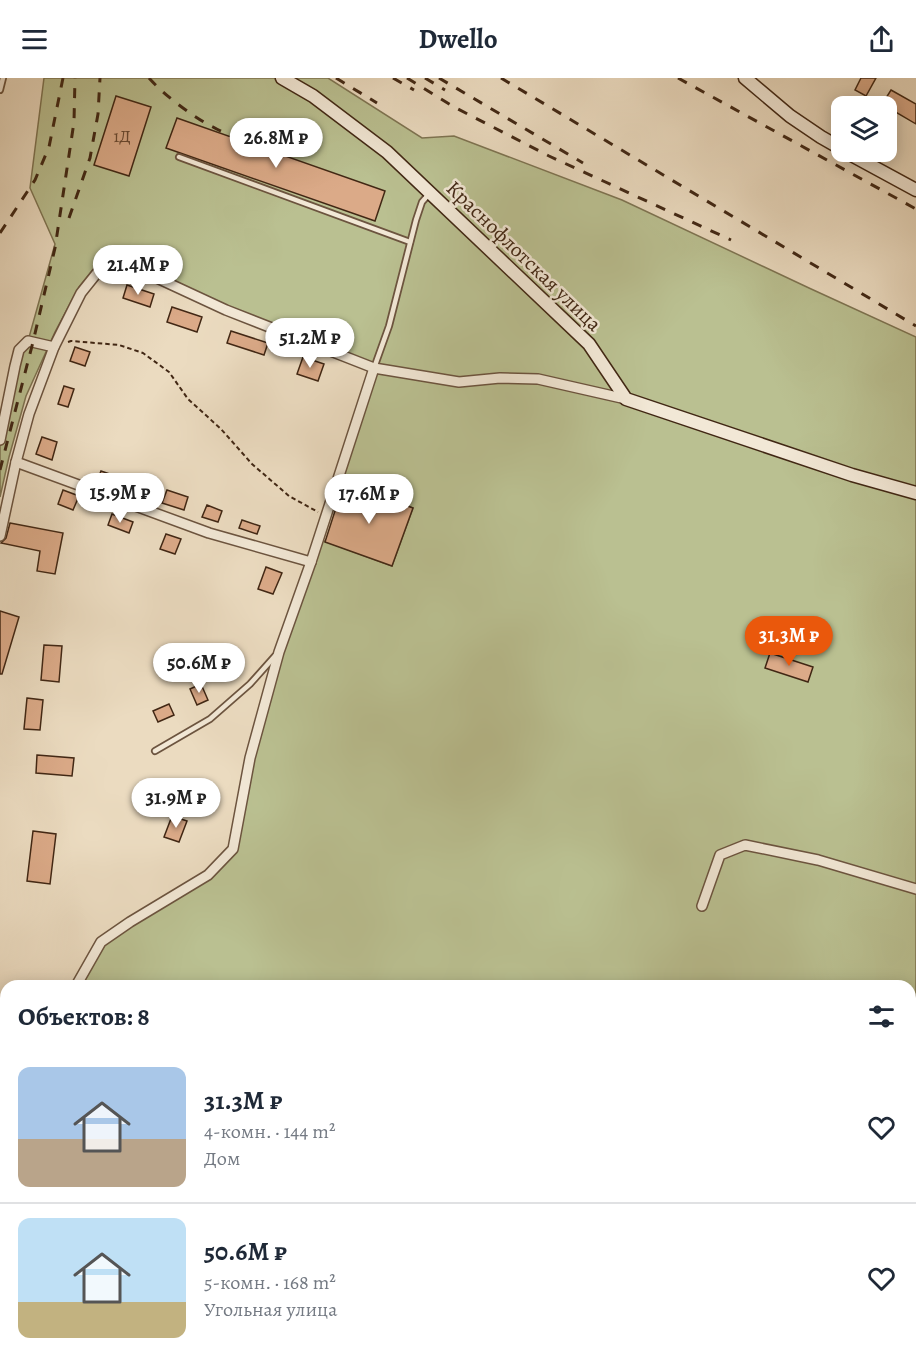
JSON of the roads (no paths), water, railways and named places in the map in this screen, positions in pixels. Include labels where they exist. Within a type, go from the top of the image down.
[{"type":"street","name":"Краснофлотская улица","points":[[282,78],[313,96],[387,152],[430,192],[589,344],[626,399]]},
{"type":"street","points":[[745,78],[790,116],[831,143]]},
{"type":"street","points":[[864,162],[916,190]]},
{"type":"street","points":[[0,536],[29,414],[54,347],[81,293],[97,273],[121,269],[157,278],[226,310],[374,368],[459,382],[500,378],[538,379],[626,399],[852,475],[916,493]]},
{"type":"street","points":[[0,441],[20,350],[28,341],[54,347]]},
{"type":"street","points":[[79,980],[100,942],[208,875],[233,849],[250,758],[279,651],[311,562],[374,368]]},
{"type":"street","points":[[16,462],[209,533],[311,562]]},
{"type":"street","points":[[702,906],[720,855],[745,845],[818,860],[916,889]]},
{"type":"lane","points":[[0,90],[3,78]]},
{"type":"lane","points":[[179,157],[410,242]]},
{"type":"lane","points":[[374,368],[389,326],[422,202],[430,192]]},
{"type":"lane","points":[[155,751],[210,719],[250,684],[279,651]]},
{"type":"railway","points":[[0,233],[35,180],[49,147],[63,78]]},
{"type":"railway","points":[[0,470],[55,248],[74,122],[75,78]]},
{"type":"railway","points":[[69,218],[90,158],[98,114],[100,78]]},
{"type":"railway","points":[[149,78],[188,112],[205,123],[227,134],[270,149]]},
{"type":"railway","points":[[336,78],[377,103]]},
{"type":"railway","points":[[393,78],[414,90]]},
{"type":"railway","points":[[407,78],[454,107],[549,156],[731,240]]},
{"type":"railway","points":[[425,78],[445,90]]},
{"type":"railway","points":[[439,78],[583,163]]},
{"type":"railway","points":[[501,78],[916,326]]},
{"type":"railway","points":[[678,78],[916,209]]}]
